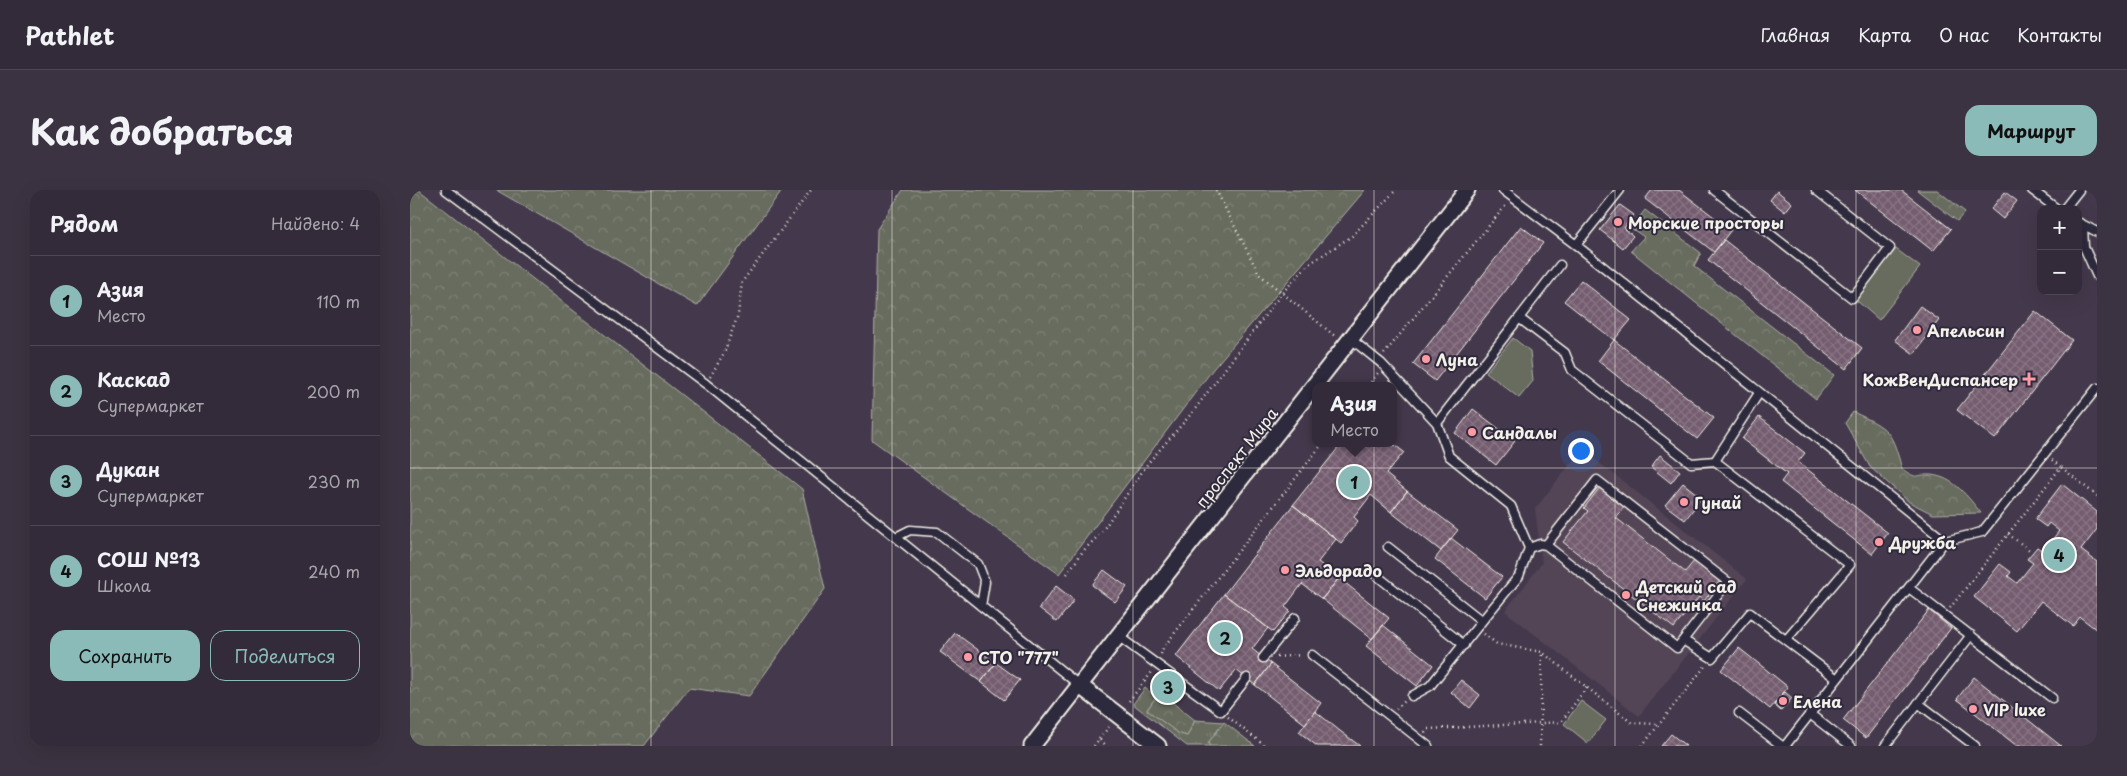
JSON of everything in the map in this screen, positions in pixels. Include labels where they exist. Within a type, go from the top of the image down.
[{"type":"street","name":"проспект Мира","points":[[1317,382],[1468,190]]},
{"type":"street","name":"проспект Мира","points":[[1032,746],[1312,388]]},
{"type":"street","points":[[1079,685],[1158,746]]},
{"type":"lane","points":[[446,190],[706,384],[1079,685]]},
{"type":"lane","points":[[1503,190],[1576,245],[1945,541]]},
{"type":"lane","points":[[1576,245],[1620,190]]},
{"type":"lane","points":[[1714,190],[1852,298],[1890,248],[1816,190]]},
{"type":"lane","points":[[2032,190],[2052,205]]},
{"type":"lane","points":[[2067,205],[2079,190]]},
{"type":"lane","points":[[2082,224],[2097,232]]},
{"type":"lane","points":[[2082,231],[2084,247],[2097,276]]},
{"type":"lane","points":[[1436,423],[1560,265]]},
{"type":"lane","points":[[1519,318],[1566,354],[1572,370],[1691,463],[1715,460],[1850,565],[1786,640]]},
{"type":"lane","points":[[1348,342],[1381,363],[1436,423],[1449,456],[1511,506],[1529,548],[1519,576],[1430,686],[1412,696]]},
{"type":"lane","points":[[1739,713],[1783,746],[1945,541],[1982,532],[2097,388]]},
{"type":"lane","points":[[1715,460],[1759,392]]},
{"type":"lane","points":[[1529,548],[1540,544],[1546,545],[1677,648],[1728,582],[1597,480],[1546,545]]},
{"type":"lane","points":[[896,538],[910,530],[937,532],[978,564],[985,582],[981,606]]},
{"type":"lane","points":[[1388,547],[1482,621]]},
{"type":"lane","points":[[1372,571],[1464,644]]},
{"type":"lane","points":[[1909,588],[2052,698]]},
{"type":"lane","points":[[1683,640],[1712,658],[1750,613],[1837,679]]},
{"type":"lane","points":[[1263,658],[1295,618]]},
{"type":"lane","points":[[1885,746],[1970,635]]},
{"type":"lane","points":[[1118,636],[1221,711],[1247,678]]},
{"type":"lane","points":[[1312,655],[1428,746]]},
{"type":"lane","points":[[1918,702],[1975,746]]},
{"type":"lane","points":[[1810,714],[1851,746]]},
{"type":"path","points":[[706,384],[724,353],[738,315],[742,282],[811,190]]},
{"type":"path","points":[[1216,190],[1259,274],[1348,342]]},
{"type":"path","points":[[1067,574],[1083,551],[1101,533],[1148,464],[1192,414],[1282,293],[1309,264],[1352,236],[1396,190]]},
{"type":"path","points":[[1371,382],[1379,372],[1382,357],[1512,197]]},
{"type":"path","points":[[1129,701],[1157,665],[1163,648],[1320,447]]},
{"type":"path","points":[[1944,615],[2061,467],[2097,496]]},
{"type":"path","points":[[2008,534],[2032,552]]},
{"type":"path","points":[[1477,628],[1497,644],[1542,652],[1632,723],[1659,724]]},
{"type":"path","points":[[1540,746],[1542,652]]},
{"type":"path","points":[[1263,658],[1312,655]]},
{"type":"path","points":[[1642,746],[1712,658]]},
{"type":"path","points":[[1428,729],[1561,722],[1587,687]]},
{"type":"path","points":[[1221,711],[1266,746]]},
{"type":"path","points":[[1094,746],[1109,727]]},
{"type":"path","points":[[1099,740],[1107,746]]},
{"type":"shaded area","name":"Детский сад Снежинка","points":[[1582,449],[1747,579],[1639,716],[1505,611],[1542,563],[1535,509]]},
{"type":"green space","points":[[410,190],[419,190],[802,489],[825,589],[749,696],[689,688],[644,746],[410,746]]},
{"type":"green space","points":[[496,190],[782,190],[697,306]]},
{"type":"green space","points":[[903,190],[1365,190],[1213,369],[1059,574],[872,440],[877,229]]},
{"type":"green space","points":[[1917,190],[1937,190],[1965,212],[1957,221]]},
{"type":"green space","points":[[1645,210],[1701,253],[1694,266],[1834,375],[1816,399],[1631,251],[1644,237],[1631,228]]},
{"type":"green space","points":[[1896,249],[1920,267],[1879,320],[1856,300]]},
{"type":"green space","points":[[1513,338],[1530,351],[1533,381],[1519,398],[1486,372]]},
{"type":"green space","points":[[1853,412],[1882,427],[1887,432],[1895,446],[1902,469],[1914,476],[1931,475],[1947,480],[1960,489],[1981,513],[1933,514],[1909,502],[1870,467],[1845,423]]},
{"type":"green space","points":[[1145,688],[1156,697],[1147,710],[1187,736],[1195,720],[1224,722],[1208,743],[1210,746],[1187,746],[1133,704]]},
{"type":"green space","points":[[1156,697],[1173,703],[1195,720],[1187,736],[1178,733],[1147,710]]},
{"type":"green space","points":[[1581,701],[1606,720],[1588,743],[1564,724]]},
{"type":"green space","points":[[1224,722],[1255,746],[1210,746],[1208,743]]},
{"type":"building","points":[[1652,190],[1679,190],[1731,230],[1714,252],[1645,199]]},
{"type":"building","points":[[1855,190],[1901,190],[1951,229],[1933,251]]},
{"type":"building","points":[[1777,191],[1792,203],[1785,212],[1770,200]]},
{"type":"building","points":[[2005,192],[2017,201],[2003,219],[1991,209]]},
{"type":"building","name":"Морские просторы","points":[[1620,205],[1634,215],[1624,228],[1633,236],[1623,248],[1600,230]]},
{"type":"building","points":[[1521,226],[1543,243],[1435,381],[1413,364]]},
{"type":"building","points":[[1724,240],[1862,348],[1846,369],[1708,260]]},
{"type":"building","points":[[1581,280],[1631,320],[1614,340],[1564,301]]},
{"type":"building","name":"Апельсин","points":[[1920,306],[1939,320],[1914,354],[1895,340]]},
{"type":"building","points":[[2035,311],[2072,340],[1995,439],[1957,410]]},
{"type":"building","points":[[1614,340],[1714,418],[1697,439],[1598,361]]},
{"type":"building","points":[[1473,409],[1515,441],[1496,465],[1455,433]]},
{"type":"building","points":[[1759,417],[1805,453],[1798,462],[1888,533],[1872,554],[1781,482],[1787,474],[1742,439]]},
{"type":"building","points":[[1339,447],[1397,447],[1404,452],[1386,474],[1407,491],[1391,512],[1371,495],[1354,517],[1358,521],[1341,543],[1293,505]]},
{"type":"building","points":[[1660,455],[1680,471],[1671,483],[1651,467]]},
{"type":"building","name":"Гунай","points":[[1683,483],[1702,498],[1685,520],[1665,505]]},
{"type":"building","points":[[2062,484],[2097,512],[2097,529],[2081,550],[2097,562],[2097,630],[2080,617],[2073,626],[2041,601],[2017,631],[1974,597],[2000,564],[2011,572],[2008,576],[2017,583],[2033,563],[2027,559],[2037,547],[2043,551],[2059,531],[2049,523],[2046,527],[2035,519]]},
{"type":"building","points":[[1600,487],[1625,506],[1616,518],[1685,572],[1695,560],[1720,581],[1704,601],[1699,597],[1674,628],[1563,542],[1588,511],[1584,508]]},
{"type":"building","points":[[1407,491],[1458,530],[1441,551],[1391,512]]},
{"type":"building","name":"Эльдорадо","points":[[1293,505],[1336,539],[1318,562],[1339,578],[1322,599],[1302,584],[1285,607],[1290,611],[1273,632],[1224,594]]},
{"type":"building","points":[[1451,538],[1502,577],[1485,598],[1435,559]]},
{"type":"building","points":[[1104,570],[1127,587],[1115,602],[1092,585]]},
{"type":"building","points":[[1339,578],[1389,618],[1372,639],[1322,599]]},
{"type":"building","points":[[1056,586],[1074,600],[1057,622],[1039,608]]},
{"type":"building","points":[[1224,594],[1268,628],[1252,649],[1271,664],[1255,685],[1236,670],[1219,691],[1176,656]]},
{"type":"building","points":[[1929,610],[1951,628],[1866,738],[1843,720]]},
{"type":"building","points":[[1383,625],[1433,665],[1417,686],[1366,646]]},
{"type":"building","name":"СТО \"777\"","points":[[955,633],[996,663],[981,682],[940,652]]},
{"type":"building","points":[[1739,648],[1788,687],[1770,709],[1721,670]]},
{"type":"building","points":[[996,663],[1020,680],[1004,700],[981,682]]},
{"type":"building","points":[[1271,664],[1321,703],[1305,724],[1255,685]]},
{"type":"building","points":[[1161,674],[1182,690],[1174,701],[1153,685]]},
{"type":"building","points":[[1974,677],[2061,746],[2017,746],[1957,699]]},
{"type":"building","points":[[1461,680],[1480,695],[1470,708],[1451,692]]},
{"type":"building","name":"Елена","points":[[1785,692],[1792,698],[1781,711],[1774,705]]},
{"type":"building","points":[[1315,711],[1360,746],[1317,746],[1299,732]]},
{"type":"building","points":[[1671,734],[1686,746],[1661,746]]},
{"type":"place","name":"Морские просторы","points":[[1618,222]]},
{"type":"place","name":"Апельсин","points":[[1917,330]]},
{"type":"place","name":"Луна","points":[[1426,359]]},
{"type":"place","name":"КожВенДиспансер","points":[[2029,379]]},
{"type":"place","name":"Сандалы","points":[[1472,432]]},
{"type":"place","name":"Азия","points":[[1354,482]]},
{"type":"place","name":"Гунай","points":[[1684,502]]},
{"type":"place","name":"Дружба","points":[[1879,542]]},
{"type":"place","name":"СОШ №13","points":[[2059,555]]},
{"type":"place","name":"Эльдорадо","points":[[1285,570]]},
{"type":"place","name":"Детский сад Снежинка","points":[[1626,595]]},
{"type":"place","name":"Каскад","points":[[1225,638]]},
{"type":"place","name":"СТО \"777\"","points":[[968,657]]},
{"type":"place","name":"Дукан","points":[[1168,687]]},
{"type":"place","name":"Елена","points":[[1783,701]]},
{"type":"place","name":"VIP luxe","points":[[1973,709]]}]
